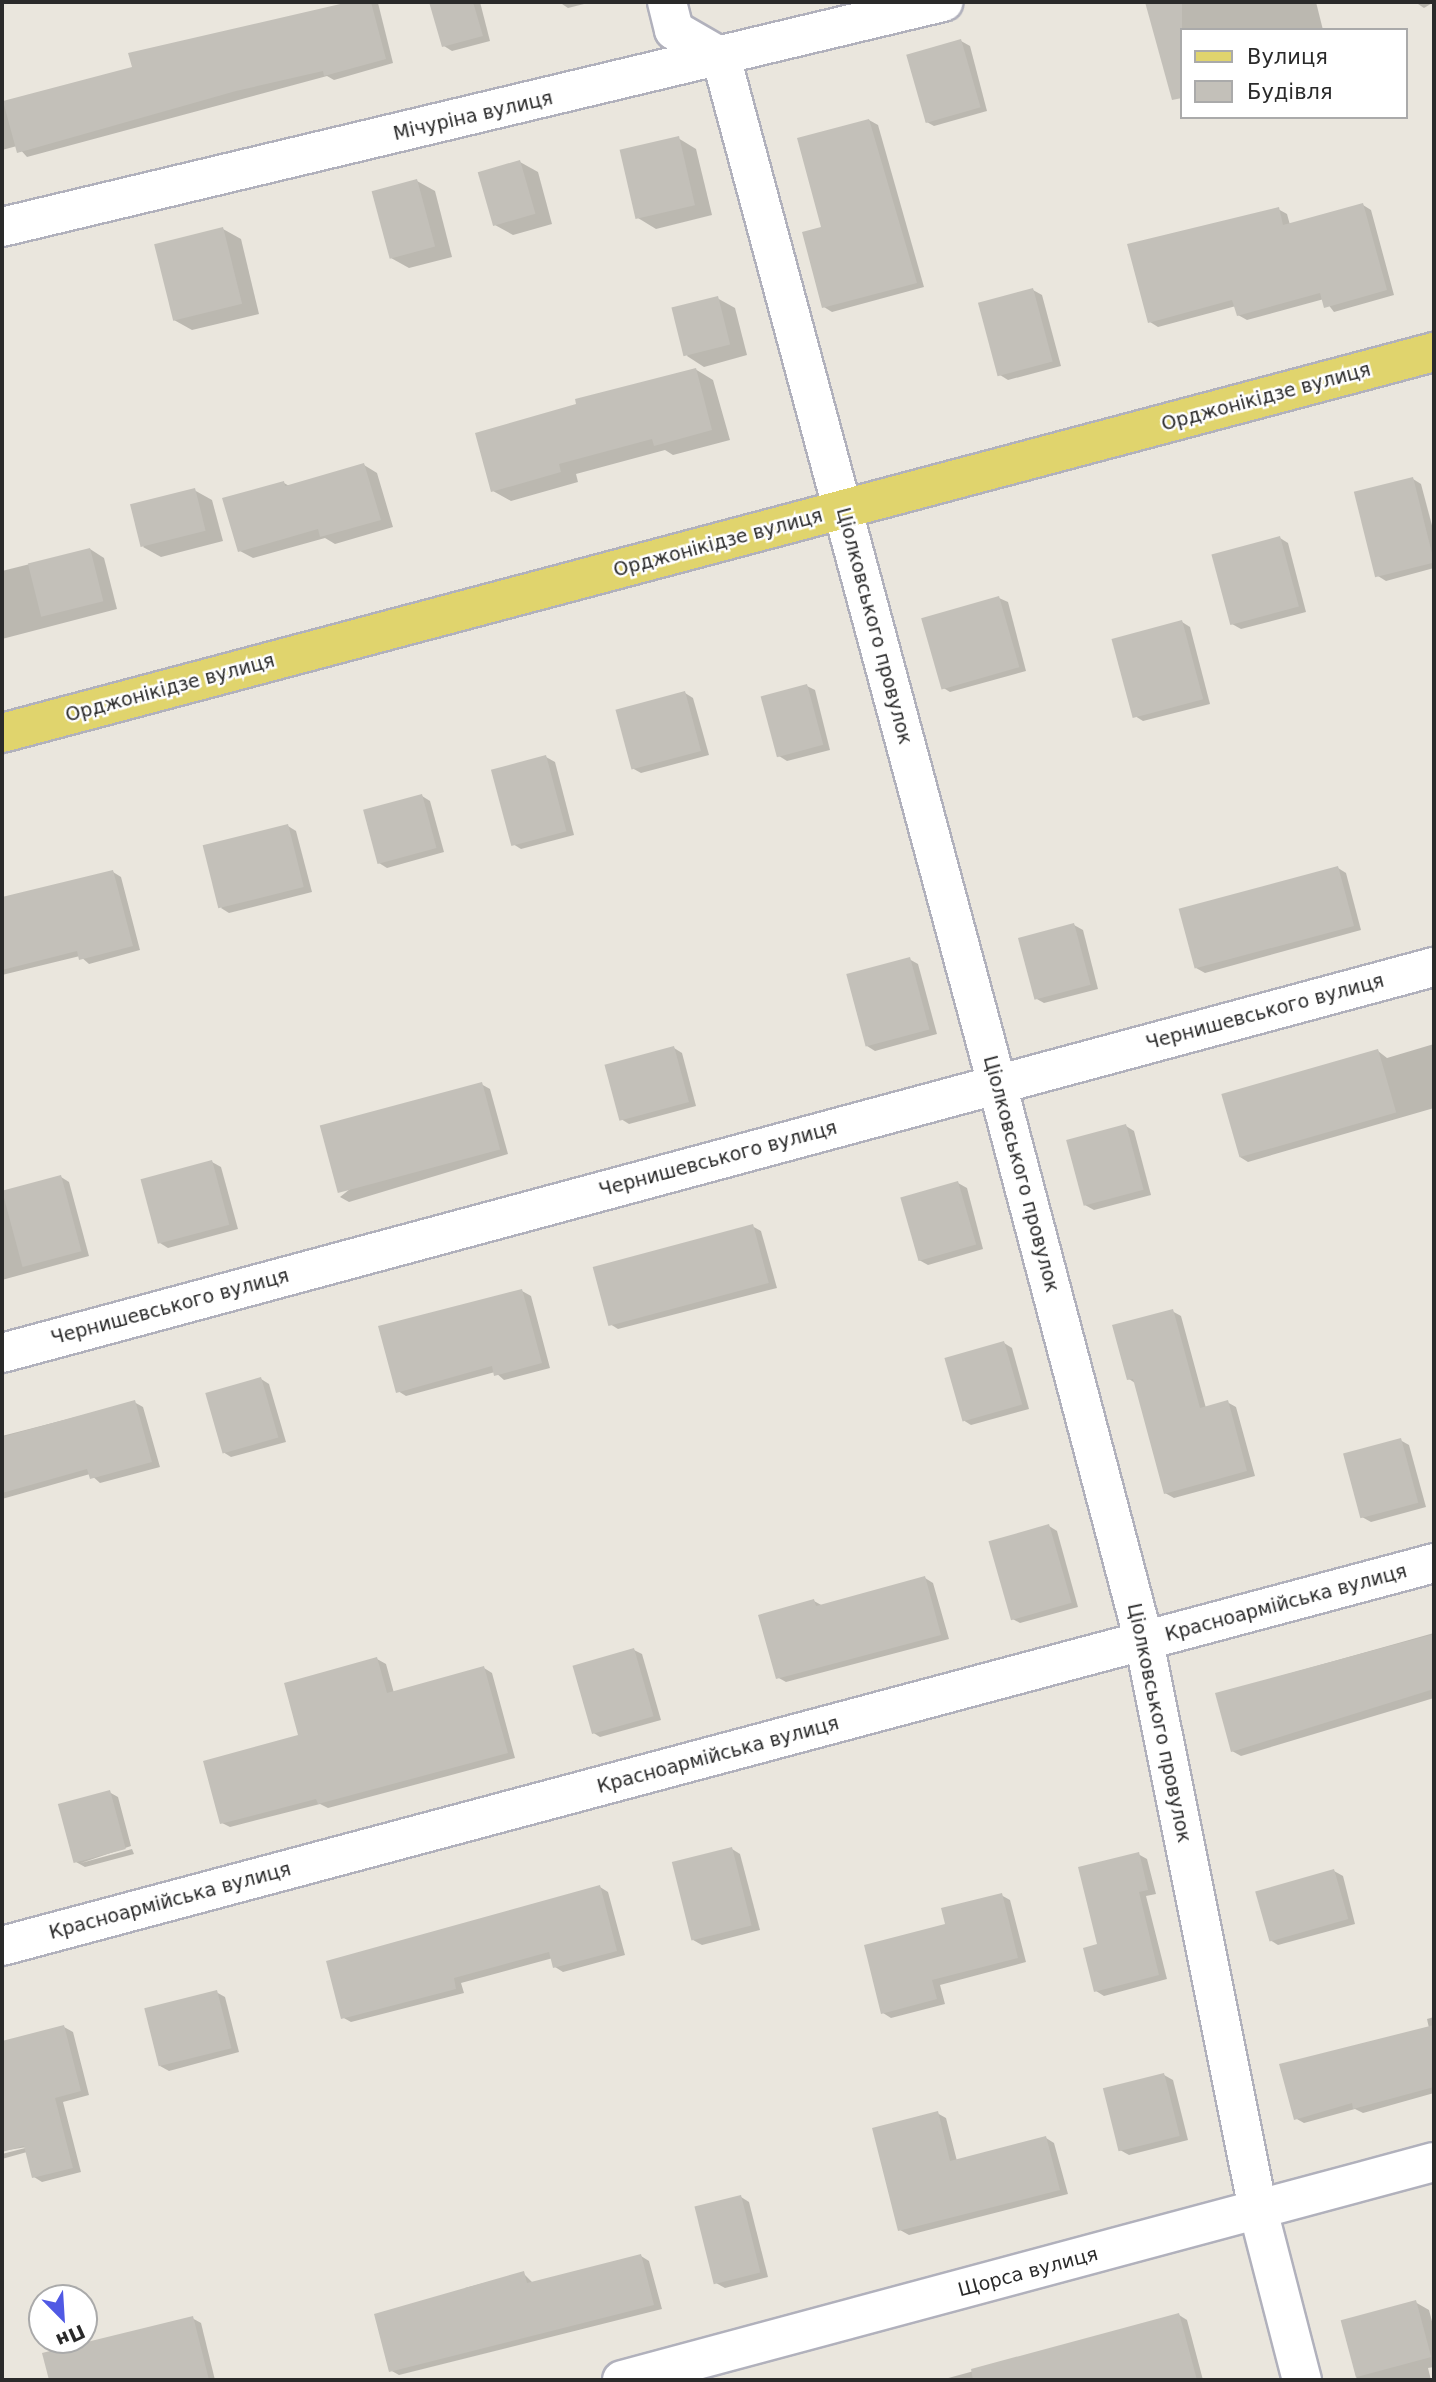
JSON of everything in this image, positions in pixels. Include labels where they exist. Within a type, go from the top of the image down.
[{"type":"main road","name":"Орджонікідзе вулиця","points":[[2,733],[1434,352]]},
{"type":"street","points":[[667,2],[674,30],[721,57]]},
{"type":"street","name":"Мічуріна вулиця","points":[[2,227],[943,2]]},
{"type":"street","name":"Ціолковського провулок","points":[[721,57],[998,1084],[1144,1641],[1258,2210],[1302,2380]]},
{"type":"street","name":"Чернишевського вулиця","points":[[2,1353],[1434,967]]},
{"type":"street","name":"Красноармійська вулиця","points":[[2,1946],[1434,1563]]},
{"type":"street","name":"Щорса вулиця","points":[[622,2380],[1434,2162]]},
{"type":"building","points":[[349,2],[371,2],[386,59],[324,76],[323,71],[236,91],[17,153],[3,101],[132,67],[128,53]]},
{"type":"building","points":[[429,2],[473,2],[483,36],[442,47]]},
{"type":"building","points":[[1145,2],[1182,2],[1180,98],[1172,100]]},
{"type":"building","points":[[961,39],[981,107],[926,123],[906,55]]},
{"type":"building","points":[[869,119],[917,283],[822,308],[802,232],[821,227],[797,138]]},
{"type":"building","points":[[679,136],[695,205],[636,219],[620,150]]},
{"type":"building","points":[[520,160],[535,214],[493,226],[478,172]]},
{"type":"building","points":[[417,179],[435,247],[390,259],[372,191]]},
{"type":"building","points":[[1363,203],[1387,290],[1324,308],[1320,293],[1237,316],[1232,300],[1148,323],[1127,244],[1279,207],[1283,225]]},
{"type":"building","points":[[223,227],[242,304],[173,321],[154,244]]},
{"type":"building","points":[[1033,288],[1053,361],[998,376],[978,303]]},
{"type":"building","points":[[718,296],[730,345],[684,356],[671,308]]},
{"type":"building","points":[[696,368],[712,430],[654,446],[652,439],[559,464],[561,472],[491,492],[475,433],[576,404],[575,399]]},
{"type":"building","points":[[364,463],[381,520],[320,537],[318,529],[238,552],[222,498],[284,481],[285,486]]},
{"type":"building","points":[[1413,477],[1434,562],[1375,577],[1354,492]]},
{"type":"building","points":[[195,488],[206,531],[141,547],[130,504]]},
{"type":"building","points":[[1280,536],[1299,607],[1230,625],[1211,554]]},
{"type":"building","points":[[90,548],[103,601],[41,617],[28,563]]},
{"type":"building","points":[[999,596],[1019,667],[942,689],[921,618]]},
{"type":"building","points":[[1182,620],[1203,699],[1133,718],[1111,639]]},
{"type":"building","points":[[807,684],[823,745],[777,757],[761,696]]},
{"type":"building","points":[[685,691],[701,751],[632,770],[615,710]]},
{"type":"building","points":[[546,755],[566,831],[511,846],[491,770]]},
{"type":"building","points":[[422,794],[436,848],[378,864],[363,810]]},
{"type":"building","points":[[288,824],[304,887],[218,908],[203,845]]},
{"type":"building","points":[[1338,866],[1354,926],[1195,969],[1179,909]]},
{"type":"building","points":[[113,870],[133,946],[79,960],[77,951],[2,970],[2,897]]},
{"type":"building","points":[[1074,923],[1091,985],[1035,1000],[1018,938]]},
{"type":"building","points":[[910,957],[929,1029],[866,1047],[846,974]]},
{"type":"building","points":[[674,1046],[689,1102],[619,1121],[604,1065]]},
{"type":"building","points":[[1378,1049],[1396,1112],[1240,1157],[1221,1094]]},
{"type":"building","points":[[482,1082],[500,1150],[338,1193],[320,1125]]},
{"type":"building","points":[[1126,1124],[1144,1190],[1084,1206],[1066,1140]]},
{"type":"building","points":[[212,1160],[229,1225],[158,1244],[141,1179]]},
{"type":"building","points":[[61,1175],[81,1251],[23,1267],[2,1191]]},
{"type":"building","points":[[958,1181],[976,1244],[919,1261],[900,1198]]},
{"type":"building","points":[[753,1224],[769,1283],[608,1326],[593,1267]]},
{"type":"building","points":[[522,1289],[542,1363],[494,1376],[492,1366],[396,1393],[378,1326]]},
{"type":"building","points":[[1173,1309],[1200,1408],[1228,1400],[1247,1471],[1164,1494],[1133,1379],[1127,1380],[1112,1325]]},
{"type":"building","points":[[1004,1341],[1022,1404],[963,1422],[944,1358]]},
{"type":"building","points":[[261,1377],[278,1438],[223,1454],[205,1393]]},
{"type":"building","points":[[135,1400],[152,1462],[90,1479],[87,1469],[2,1493],[2,1437]]},
{"type":"building","points":[[1401,1438],[1418,1503],[1360,1518],[1343,1454]]},
{"type":"building","points":[[1049,1524],[1072,1603],[1011,1620],[988,1541]]},
{"type":"building","points":[[925,1576],[941,1635],[776,1679],[758,1615],[814,1599],[816,1606]]},
{"type":"building","points":[[1434,1634],[1434,1689],[1231,1752],[1215,1693]]},
{"type":"building","points":[[634,1648],[654,1716],[592,1734],[572,1666]]},
{"type":"building","points":[[377,1657],[387,1693],[484,1666],[508,1753],[318,1804],[316,1799],[220,1824],[203,1761],[298,1735],[284,1683]]},
{"type":"building","points":[[110,1790],[126,1849],[74,1863],[58,1804]]},
{"type":"building","points":[[732,1847],[752,1926],[691,1941],[672,1862]]},
{"type":"building","points":[[1139,1852],[1148,1890],[1139,1892],[1159,1975],[1094,1992],[1083,1948],[1097,1944],[1078,1867]]},
{"type":"building","points":[[1334,1869],[1348,1919],[1270,1942],[1255,1892]]},
{"type":"building","points":[[600,1885],[617,1951],[553,1968],[549,1952],[454,1978],[456,1989],[341,2019],[326,1961]]},
{"type":"building","points":[[1002,1893],[1018,1958],[932,1980],[937,1999],[881,2014],[864,1945],[945,1924],[941,1908]]},
{"type":"building","points":[[217,1990],[232,2048],[159,2066],[144,2008]]},
{"type":"building","points":[[64,2025],[81,2091],[55,2098],[73,2168],[32,2178],[24,2146],[2,2152],[2,2041]]},
{"type":"building","points":[[1434,2025],[1434,2087],[1353,2109],[1352,2103],[1294,2120],[1279,2064]]},
{"type":"building","points":[[1164,2073],[1180,2136],[1119,2151],[1103,2088]]},
{"type":"building","points":[[938,2111],[950,2161],[1046,2136],[1060,2190],[898,2231],[872,2128]]},
{"type":"building","points":[[741,2195],[760,2273],[714,2284],[694,2207]]},
{"type":"building","points":[[641,2254],[654,2305],[389,2372],[374,2314],[524,2271],[527,2283]]},
{"type":"building","points":[[1416,2300],[1431,2357],[1356,2377],[1341,2320]]},
{"type":"building","points":[[1179,2313],[1197,2380],[973,2380],[971,2369]]},
{"type":"building","points":[[193,2316],[209,2380],[49,2380],[42,2354],[98,2354],[98,2339]]}]
